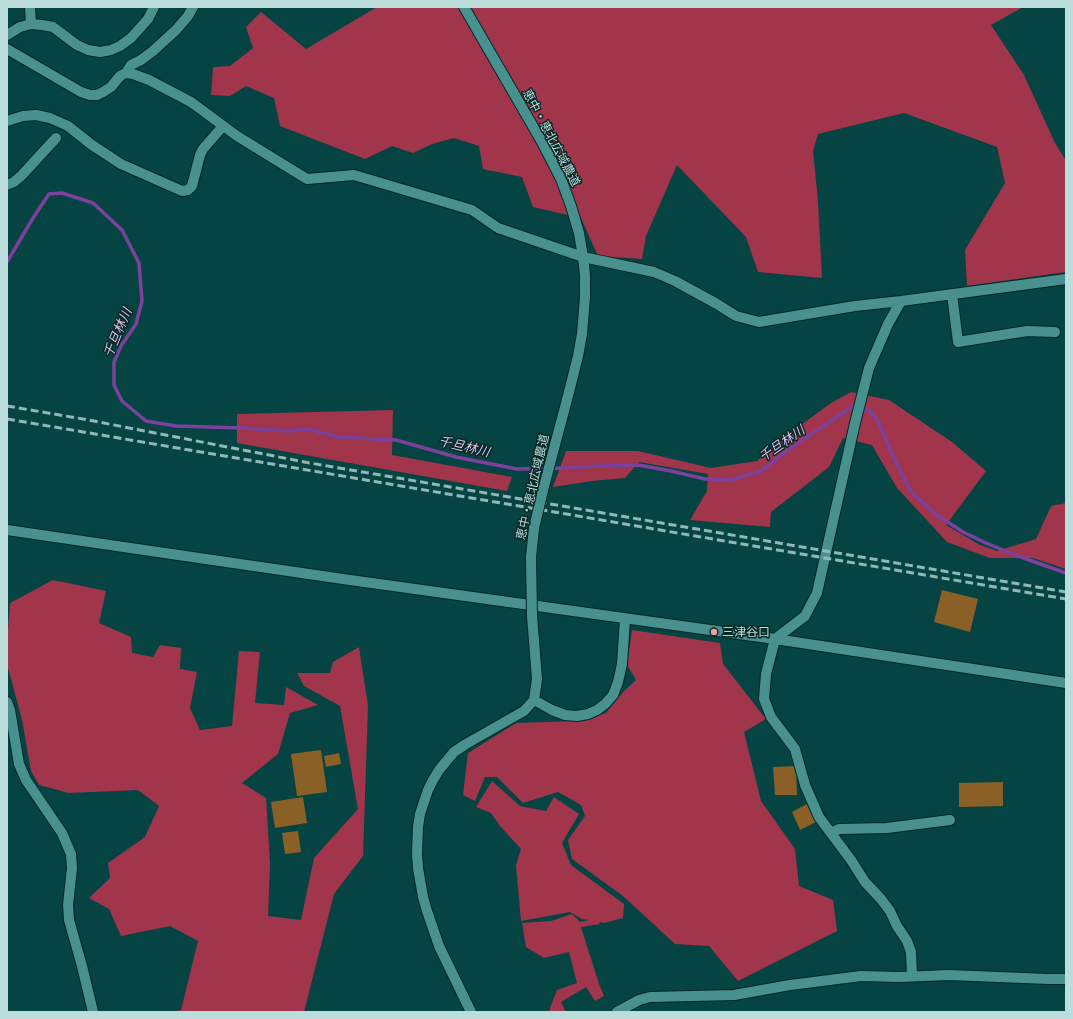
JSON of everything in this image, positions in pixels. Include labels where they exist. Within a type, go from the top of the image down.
[{"type":"street","points":[[30,7],[31,24]]},
{"type":"street","points":[[7,35],[20,27],[31,24],[42,25],[53,27],[77,45],[88,50],[100,52],[111,50],[120,46],[131,38],[148,19],[153,7]]},
{"type":"street","points":[[7,49],[81,92],[97,95],[111,87],[126,73],[131,65],[153,51],[176,30],[188,16],[193,7]]},
{"type":"street","name":"恵中・恵北広域農道","points":[[464,7],[542,142],[561,179],[579,233],[585,275],[583,322],[578,356],[534,528],[531,557],[532,616],[537,679],[534,700]]},
{"type":"street","points":[[126,73],[149,80],[191,102],[237,136],[307,179],[354,175],[472,210],[498,228],[583,257],[654,272],[675,281],[718,304],[736,316],[759,322],[855,306],[1066,279]]},
{"type":"street","points":[[7,121],[23,116],[36,115],[50,118],[68,126],[92,146],[121,164],[182,191],[188,190],[192,186],[203,149],[223,126]]},
{"type":"street","points":[[7,185],[14,182],[22,175],[56,138]]},
{"type":"street","points":[[952,294],[958,342],[1027,331],[1056,332]]},
{"type":"street","points":[[901,301],[888,324],[869,368],[855,423],[817,593],[805,616],[775,639],[766,674],[764,700],[771,717],[795,749],[805,785],[819,817],[851,860],[865,882],[890,911],[897,926],[907,941],[911,952],[912,975]]},
{"type":"street","points":[[7,530],[336,578],[775,639],[1066,683]]},
{"type":"street","points":[[471,1012],[439,946],[423,897],[417,854],[420,814],[426,796],[439,770],[454,752],[524,711],[534,700],[565,715],[578,716],[597,710],[605,704],[612,695],[618,682],[622,664],[625,618]]},
{"type":"street","points":[[7,702],[10,710],[19,764],[26,780],[62,833],[71,854],[72,868],[68,905],[70,920],[93,1012]]},
{"type":"street","points":[[831,833],[839,829],[887,828],[950,820]]},
{"type":"street","points":[[617,1012],[639,1000],[650,997],[734,995],[790,985],[861,976],[899,977],[912,975],[949,975],[1066,979]]},
{"type":"shaded area","points":[[377,7],[1023,7],[991,25],[1024,75],[1054,141],[1066,161],[1066,272],[967,286],[965,250],[1005,183],[997,147],[904,113],[818,134],[813,151],[818,201],[822,278],[758,272],[746,237],[677,165],[646,236],[642,259],[598,256],[581,218],[533,207],[522,177],[483,169],[479,146],[454,138],[432,144],[413,153],[392,146],[365,159],[280,126],[274,98],[246,86],[230,96],[211,95],[213,67],[230,66],[253,48],[246,27],[261,12],[306,49]]},
{"type":"shaded area","points":[[851,392],[889,400],[952,442],[986,471],[946,525],[980,545],[997,551],[1036,539],[1051,506],[1066,503],[1066,569],[1033,558],[990,558],[947,542],[897,488],[872,445],[843,438],[829,467],[771,512],[770,527],[690,520],[707,491],[708,474],[639,462],[625,478],[553,487],[566,451],[638,451],[711,468],[757,461],[790,433],[831,403]]},
{"type":"shaded area","points":[[393,410],[392,455],[512,477],[507,491],[237,443],[237,414]]},
{"type":"shaded area","points":[[53,580],[106,591],[99,623],[131,637],[132,653],[153,657],[160,645],[181,648],[180,669],[197,672],[190,708],[200,730],[232,726],[239,651],[260,652],[255,703],[284,705],[286,687],[318,705],[290,713],[278,754],[242,783],[266,798],[270,863],[268,916],[301,920],[314,858],[358,809],[340,706],[304,686],[297,673],[330,673],[333,662],[359,647],[368,706],[363,856],[334,894],[304,1012],[169,1012],[181,1010],[198,941],[170,926],[121,936],[109,909],[89,898],[110,878],[108,863],[145,837],[159,806],[138,790],[69,793],[39,785],[31,771],[22,720],[7,664],[10,603]]},
{"type":"shaded area","points":[[632,630],[720,643],[723,664],[766,719],[744,732],[761,801],[795,849],[799,886],[833,900],[837,931],[738,981],[709,946],[675,944],[623,896],[572,859],[568,840],[585,816],[581,805],[558,792],[523,803],[497,777],[485,777],[475,801],[463,795],[468,753],[516,723],[578,721],[606,713],[623,692],[636,680],[627,665]]},
{"type":"shaded area","points":[[492,781],[520,806],[546,811],[554,797],[579,814],[562,843],[571,865],[624,904],[623,918],[581,927],[604,996],[595,1001],[586,987],[561,1002],[566,1012],[549,1012],[557,990],[577,983],[569,952],[544,958],[526,947],[522,923],[551,921],[572,914],[580,922],[589,920],[582,919],[570,912],[521,921],[516,865],[521,849],[500,826],[491,813],[476,807]]},
{"type":"building","points":[[942,590],[978,599],[970,632],[934,622]]},
{"type":"building","points":[[321,750],[327,792],[297,796],[291,754]]},
{"type":"building","points":[[339,753],[341,764],[326,767],[324,756]]},
{"type":"building","points":[[796,766],[797,795],[775,795],[773,767]]},
{"type":"building","points":[[1003,782],[1003,806],[959,807],[959,783]]},
{"type":"building","points":[[303,797],[307,823],[275,828],[271,802]]},
{"type":"building","points":[[807,804],[816,822],[800,830],[792,812]]},
{"type":"building","points":[[298,831],[301,852],[285,854],[282,833]]},
{"type":"waterway","name":"千旦林川","points":[[7,262],[49,194],[62,193],[93,203],[122,230],[139,263],[142,301],[136,324],[121,346],[114,362],[114,385],[122,401],[146,421],[176,426],[288,431],[308,429],[338,437],[396,440],[456,457],[517,469],[638,465],[705,479],[731,480],[761,471],[792,447],[852,407],[868,409],[878,421],[897,465],[912,493],[937,515],[963,532],[986,543],[1066,573]]},
{"type":"railway","points":[[7,406],[83,419],[310,463],[1066,592]]},
{"type":"railway","points":[[7,419],[1066,599]]},
{"type":"place","name":"三津谷口","points":[[714,632]]}]
